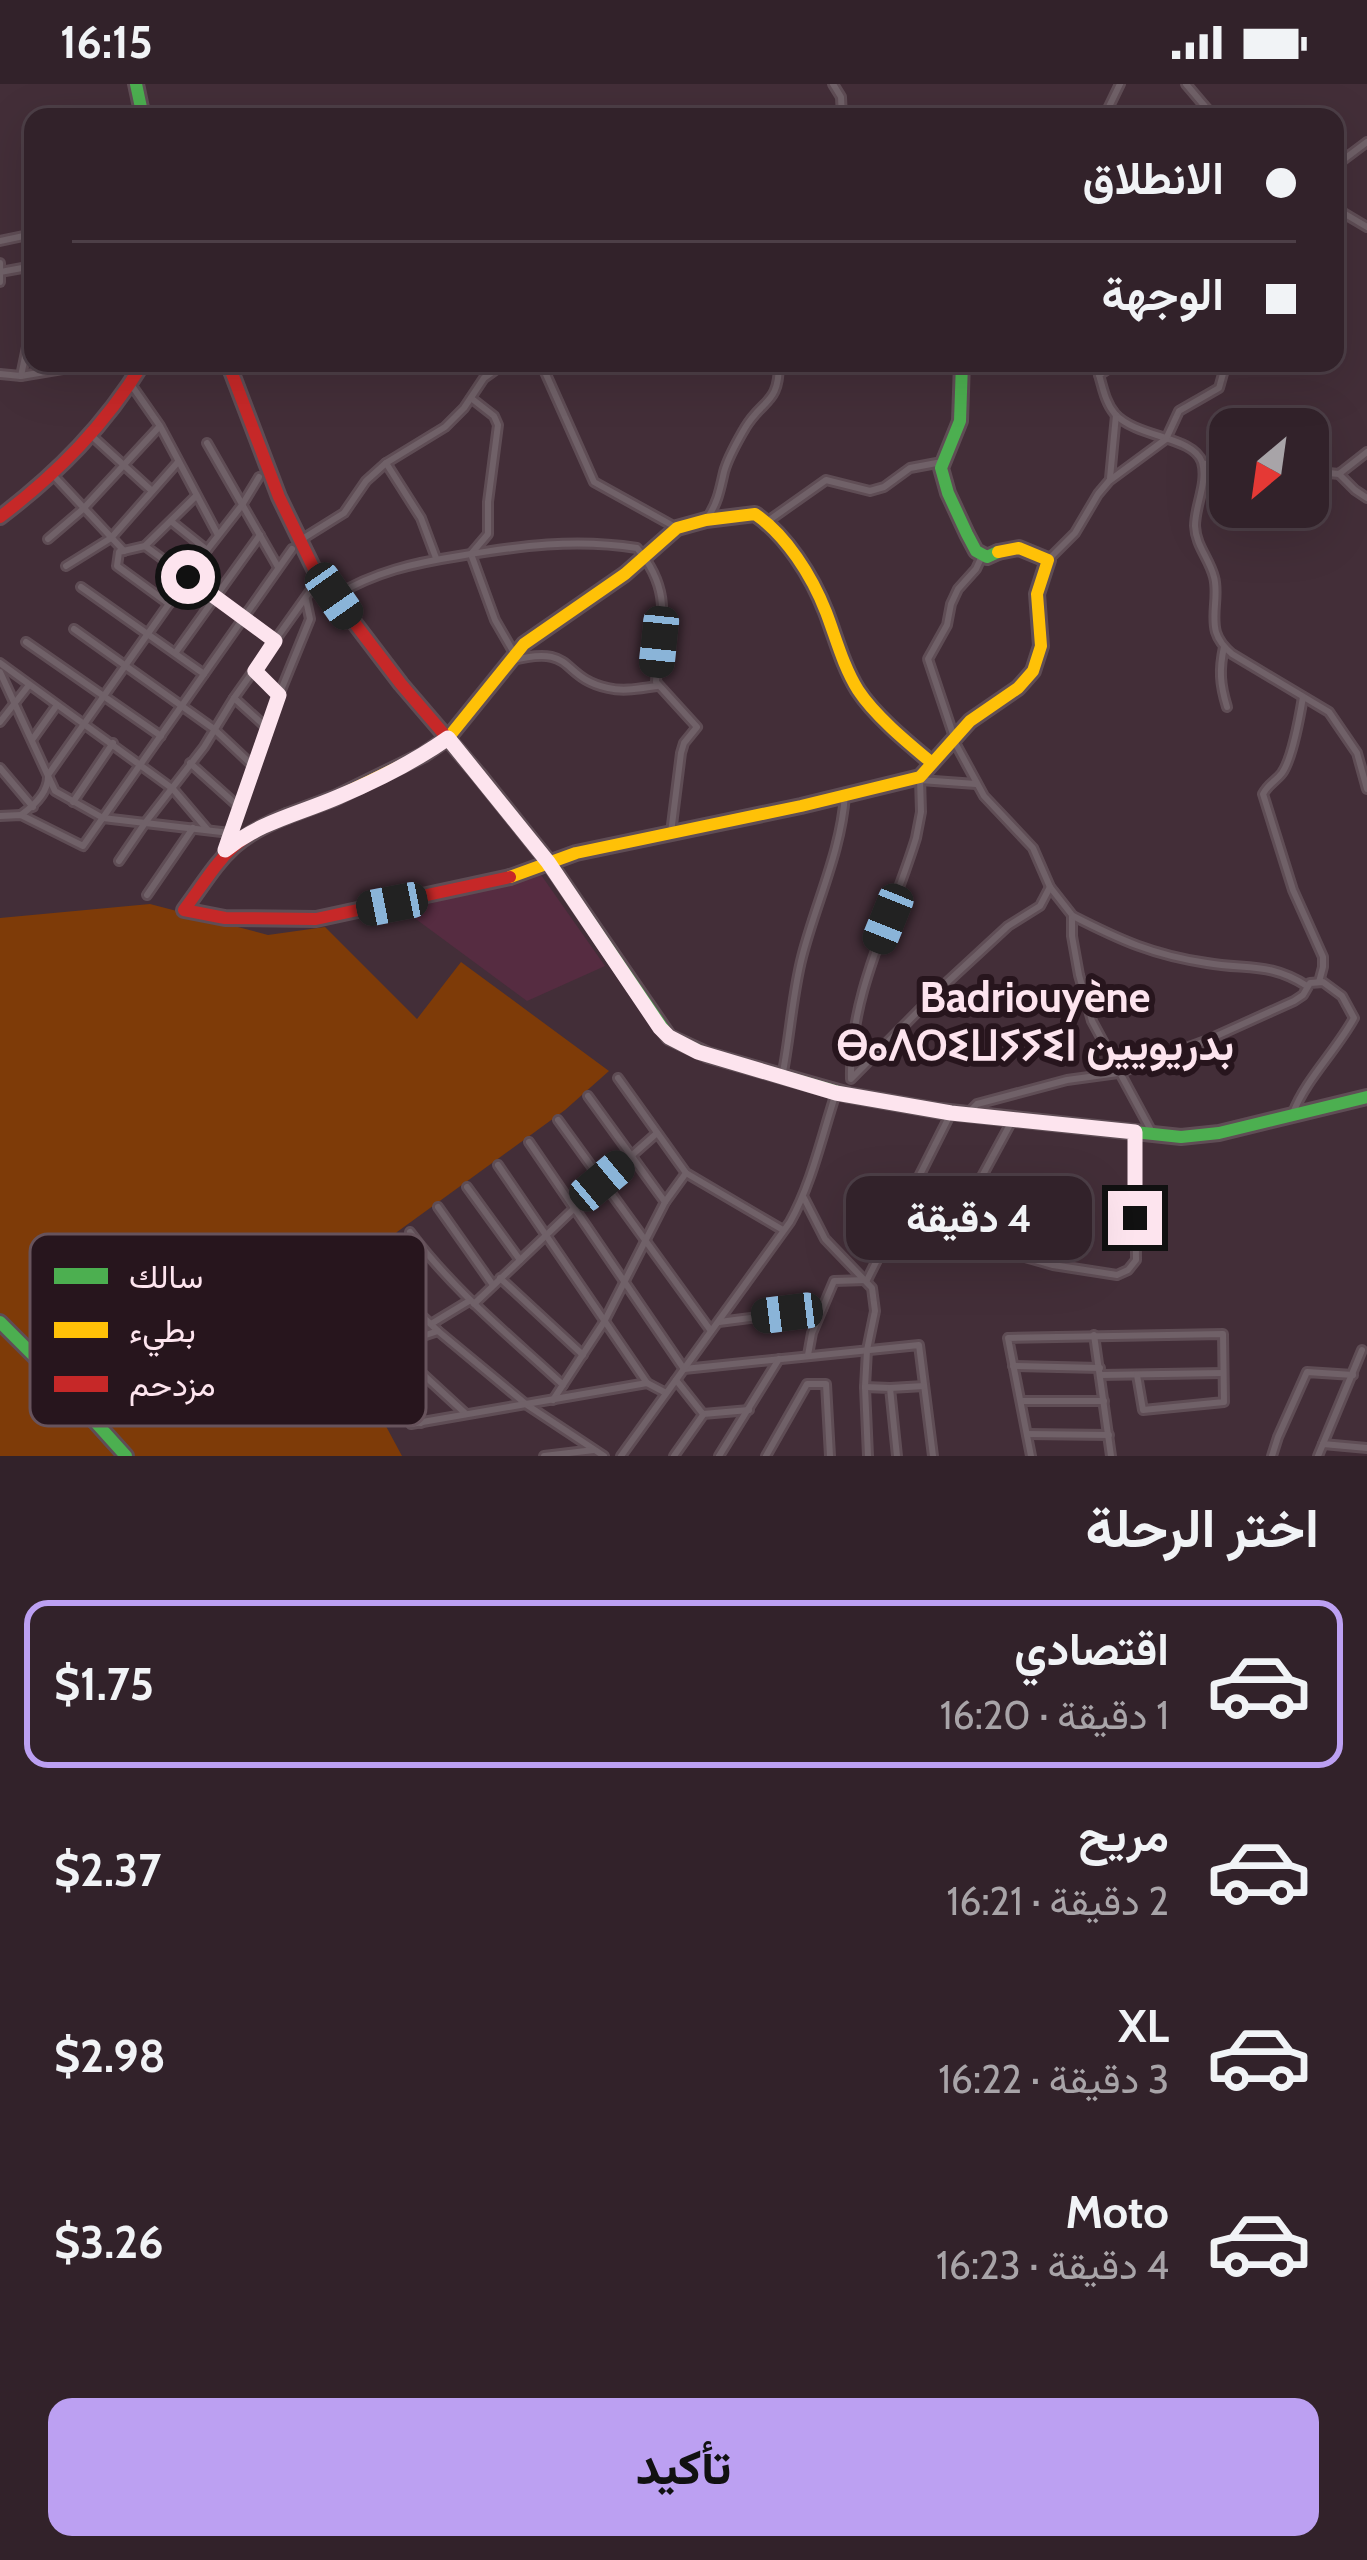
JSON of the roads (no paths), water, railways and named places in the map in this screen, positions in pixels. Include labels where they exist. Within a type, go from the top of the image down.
[{"type":"main road","points":[[0,517],[54,476],[93,437],[137,372]]},
{"type":"main road","points":[[231,372],[295,545],[400,684],[548,862],[669,1037],[708,1055],[843,1094],[951,1113],[1153,1134],[1201,1137],[1367,1097]]},
{"type":"main road","points":[[932,764],[855,686],[826,612],[788,545],[768,521],[755,514],[706,520],[677,528],[584,604],[538,633],[448,738],[354,790],[256,828],[225,850],[184,910],[225,918],[316,919],[475,886],[576,853],[920,779],[981,712],[1014,693],[1035,669],[1042,646],[1035,601],[1048,560],[1014,546],[982,556],[948,493],[942,462],[960,421],[962,372]]},
{"type":"main road","points":[[0,1322],[30,1352]]},
{"type":"main road","points":[[99,1426],[126,1456]]},
{"type":"street","points":[[1186,84],[1206,108]]},
{"type":"street","points":[[21,376],[24,361]]},
{"type":"street","points":[[0,374],[36,372]]},
{"type":"street","points":[[0,816],[21,815],[83,846],[295,545],[344,513],[386,463],[445,427],[492,372]]},
{"type":"street","points":[[546,372],[594,482],[677,528]]},
{"type":"street","points":[[706,520],[744,430],[777,389],[778,372]]},
{"type":"street","points":[[1099,372],[1116,415],[1144,433],[1185,444],[1203,464],[1195,530],[1214,576],[1216,630],[1224,647],[1329,712],[1357,752],[1367,789]]},
{"type":"street","points":[[1100,375],[1104,372]]},
{"type":"street","points":[[1048,560],[1075,533],[1109,481],[1166,439],[1179,411],[1219,388],[1223,372]]},
{"type":"street","points":[[130,383],[160,426],[218,535]]},
{"type":"street","points":[[471,554],[488,537],[498,425],[472,398]]},
{"type":"street","points":[[1109,481],[1116,415]]},
{"type":"street","points":[[48,539],[160,426]]},
{"type":"street","points":[[93,437],[152,491]]},
{"type":"street","points":[[207,443],[278,567]]},
{"type":"street","points":[[1340,474],[1367,452]]},
{"type":"street","points":[[66,566],[111,538],[178,462]]},
{"type":"street","points":[[768,521],[826,480],[870,491],[910,468],[942,462]]},
{"type":"street","points":[[386,463],[421,518],[436,558]]},
{"type":"street","points":[[1203,464],[1209,464]]},
{"type":"street","points":[[1329,473],[1340,474],[1367,498]]},
{"type":"street","points":[[54,476],[124,551]]},
{"type":"street","points":[[21,815],[48,786],[48,775],[259,477]]},
{"type":"street","points":[[169,604],[118,566],[119,552],[145,546],[196,496]]},
{"type":"street","points":[[172,522],[207,550]]},
{"type":"street","points":[[176,652],[260,535]]},
{"type":"street","points":[[334,596],[395,567],[436,558],[552,542],[640,551],[658,584],[664,609],[657,686],[697,727],[681,753],[671,833]]},
{"type":"street","points":[[145,546],[275,641]]},
{"type":"street","points":[[471,554],[513,658],[552,655],[601,686],[625,690],[657,686]]},
{"type":"street","points":[[982,556],[958,589],[947,625],[928,658],[953,738],[976,784],[1033,848],[1050,887],[1072,915],[1145,950],[1205,963],[1273,969],[1307,986],[1319,982],[1342,996],[1354,1018],[1292,1114]]},
{"type":"street","points":[[119,861],[313,586]]},
{"type":"street","points":[[81,587],[204,674]]},
{"type":"street","points":[[225,850],[310,620],[306,597]]},
{"type":"street","points":[[74,629],[214,730],[253,766]]},
{"type":"street","points":[[26,642],[160,736]]},
{"type":"street","points":[[1224,647],[1219,668],[1227,706]]},
{"type":"street","points":[[0,671],[29,685],[141,764],[172,789],[208,831]]},
{"type":"street","points":[[0,671],[55,790],[103,818],[230,833]]},
{"type":"street","points":[[255,671],[279,695]]},
{"type":"street","points":[[0,722],[29,685]]},
{"type":"street","points":[[1303,696],[1289,758],[1262,794],[1292,890],[1323,957],[1319,982]]},
{"type":"street","points":[[234,698],[267,728]]},
{"type":"street","points":[[32,740],[57,705]]},
{"type":"street","points":[[73,802],[113,743]]},
{"type":"street","points":[[190,763],[239,807]]},
{"type":"street","points":[[0,768],[33,807]]},
{"type":"street","points":[[851,1079],[853,1041],[873,956],[916,838],[920,779],[976,784]]},
{"type":"street","points":[[782,1077],[800,964],[832,867],[845,795]]},
{"type":"street","points":[[147,895],[193,829]]},
{"type":"street","points":[[621,1456],[784,1231],[804,1198],[810,1171],[851,1079],[956,974],[1014,921],[1040,906],[1050,887]]},
{"type":"street","points":[[1072,915],[1085,998],[1097,1034],[1153,1134]]},
{"type":"street","points":[[968,1113],[976,1104],[1066,1080],[1118,1073],[1294,1001],[1307,986]]},
{"type":"street","points":[[618,1078],[686,1173],[784,1231]]},
{"type":"street","points":[[588,1096],[664,1202]]},
{"type":"street","points":[[867,1280],[951,1113]]},
{"type":"street","points":[[1013,1119],[960,1217],[961,1224],[1018,1255],[1117,1275],[1136,1261],[1135,1132]]},
{"type":"street","points":[[558,1120],[712,1333]]},
{"type":"street","points":[[426,1331],[496,1282],[657,1133]]},
{"type":"street","points":[[529,1142],[684,1369]]},
{"type":"street","points":[[498,1166],[647,1383],[666,1393]]},
{"type":"street","points":[[553,1400],[604,1322],[664,1202],[686,1173]]},
{"type":"street","points":[[467,1186],[520,1260]]},
{"type":"street","points":[[804,1198],[825,1239],[872,1288],[875,1312],[865,1387],[868,1456]]},
{"type":"street","points":[[438,1207],[496,1282],[583,1355]]},
{"type":"street","points":[[426,1253],[563,1385]]},
{"type":"street","points":[[808,1354],[834,1280],[867,1280]]},
{"type":"street","points":[[719,1322],[822,1310]]},
{"type":"street","points":[[426,1320],[526,1405],[604,1456]]},
{"type":"street","points":[[1031,1456],[1008,1338],[1223,1334],[1224,1402],[1143,1410],[1137,1375]]},
{"type":"street","points":[[1094,1335],[1112,1456]]},
{"type":"street","points":[[684,1369],[919,1345],[933,1456]]},
{"type":"street","points":[[1318,1456],[1362,1350]]},
{"type":"street","points":[[719,1456],[779,1359]]},
{"type":"street","points":[[1013,1366],[1137,1375],[1223,1373]]},
{"type":"street","points":[[1272,1456],[1307,1372],[1353,1376]]},
{"type":"street","points":[[426,1377],[466,1414]]},
{"type":"street","points":[[676,1380],[704,1414]]},
{"type":"street","points":[[426,1422],[647,1383]]},
{"type":"street","points":[[766,1456],[807,1384],[826,1384],[830,1456]]},
{"type":"street","points":[[865,1387],[924,1385]]},
{"type":"street","points":[[890,1388],[898,1456]]},
{"type":"street","points":[[1021,1401],[1104,1401]]},
{"type":"street","points":[[674,1456],[704,1414],[749,1410]]},
{"type":"street","points":[[1027,1434],[1109,1435]]},
{"type":"street","points":[[1322,1444],[1367,1446],[1362,1456]]},
{"type":"street","points":[[544,1456],[595,1450]]},
{"type":"district","name":"Badriouyène ⴱⴰⴷⵔⵉⵡⵢⵢⵉⵏ بدريويين","points":[[1035,1021]]}]
